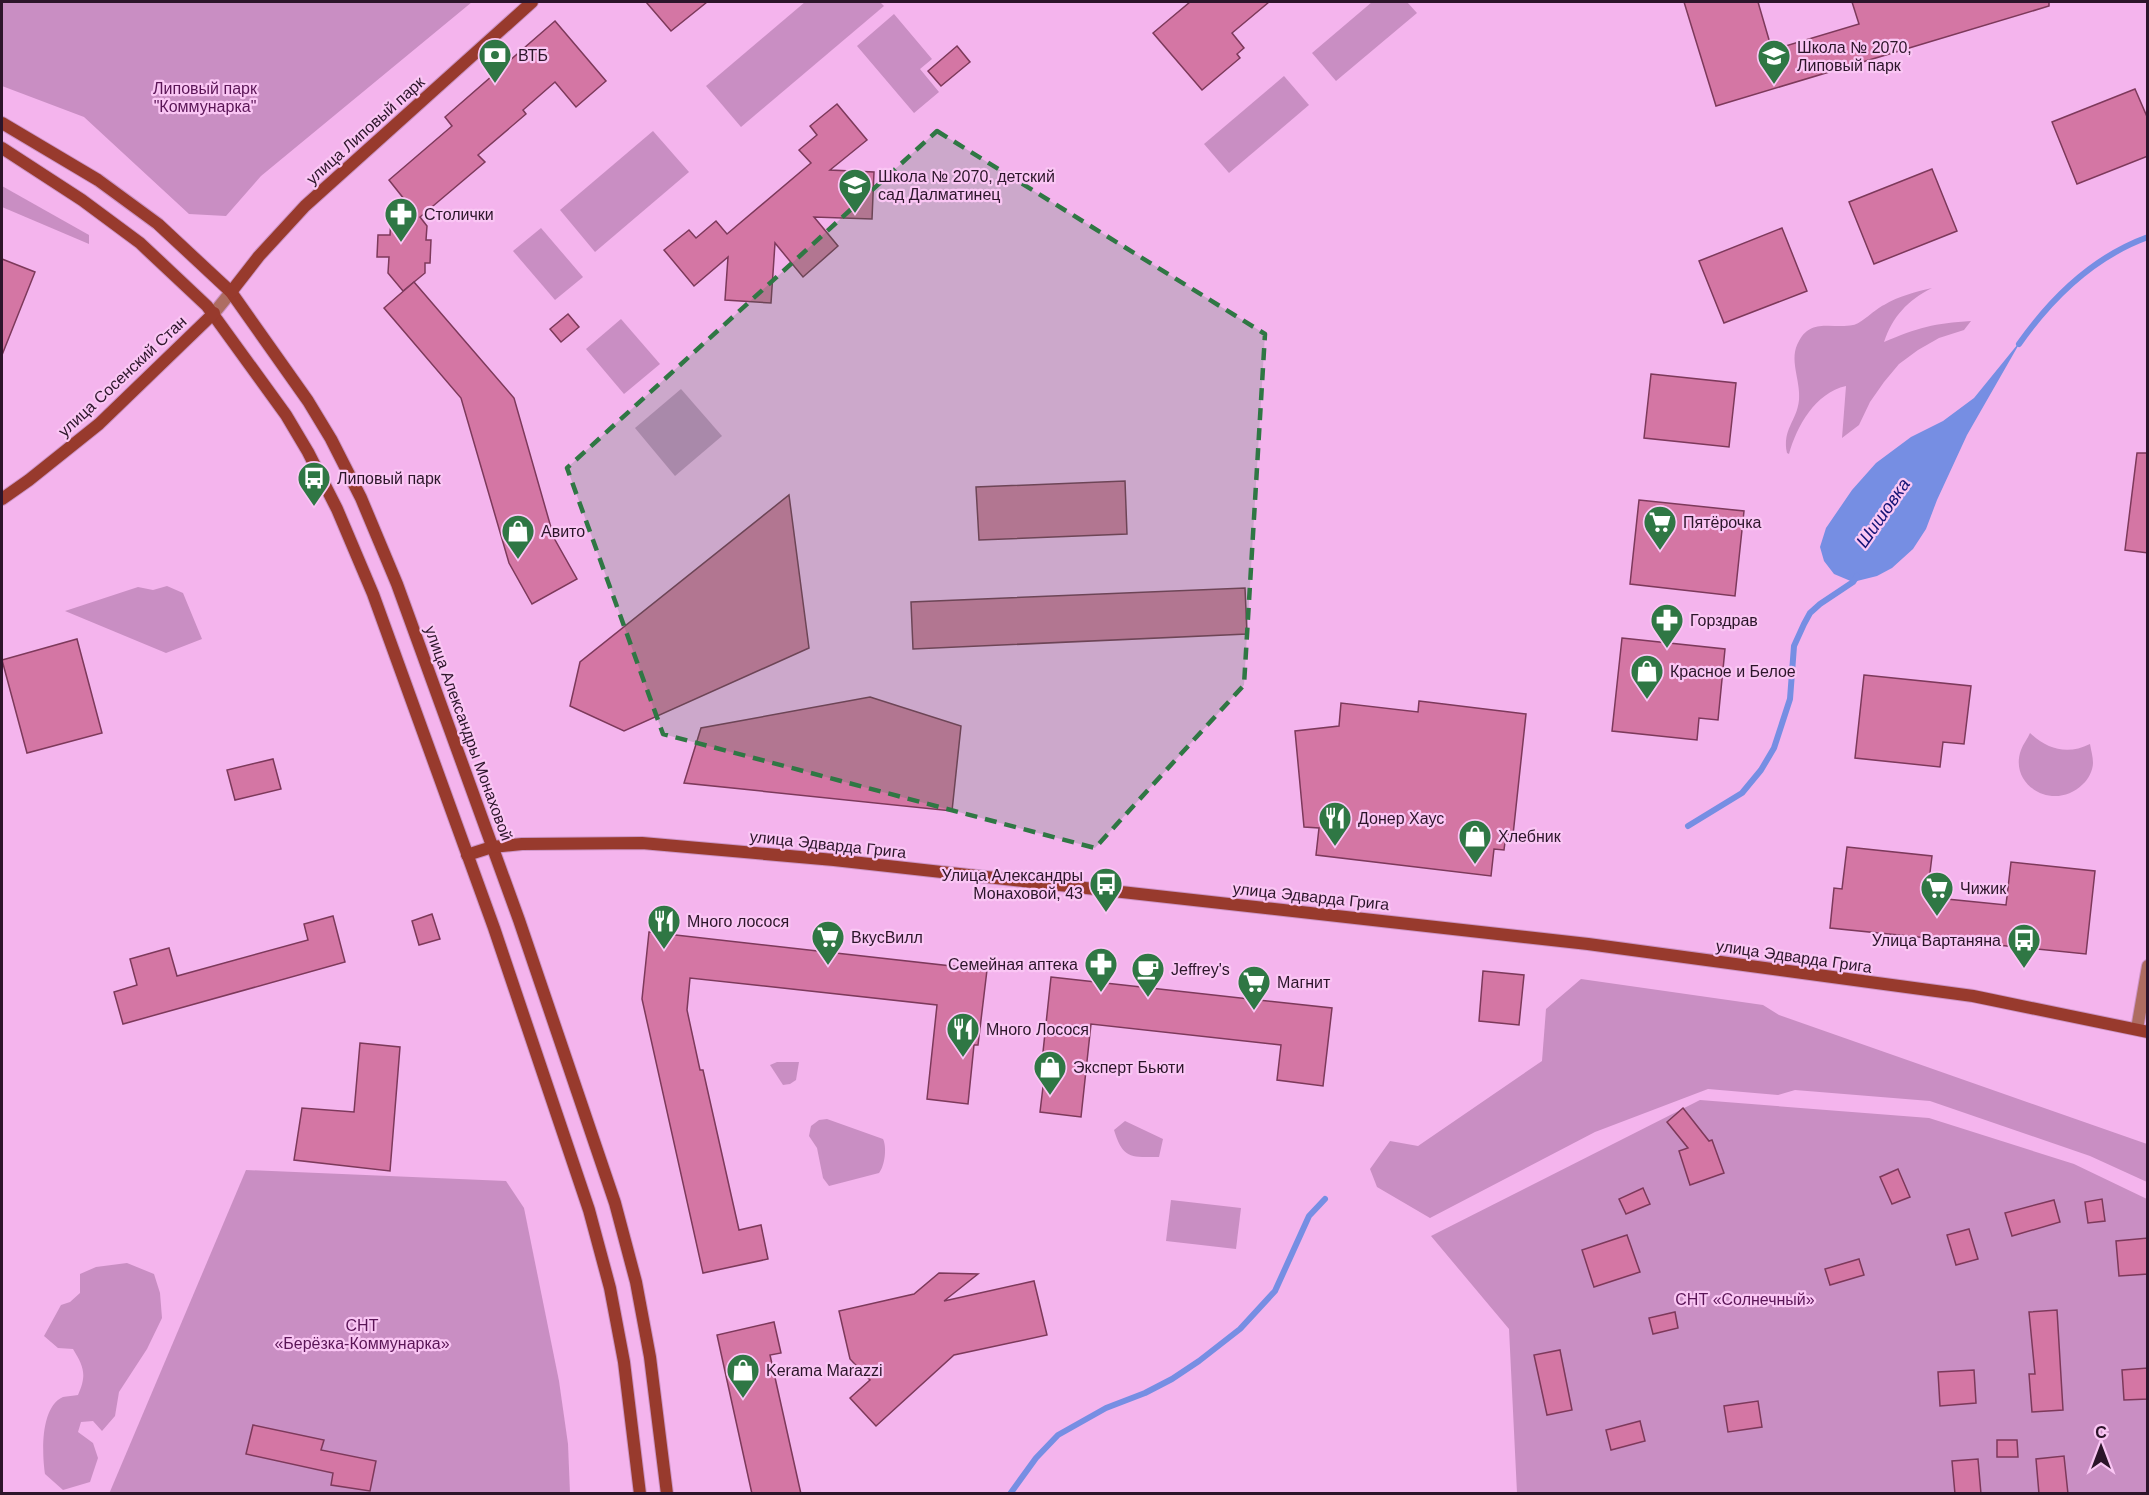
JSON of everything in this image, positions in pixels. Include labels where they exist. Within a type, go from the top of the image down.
[{"type":"main road","name":"улица Липовый парк","points":[[231,292],[259,256],[305,206],[532,2]]},
{"type":"main road","name":"улица Александры Монаховой","points":[[2,123],[98,180],[158,224],[231,292],[308,400],[361,498],[397,584],[492,847],[555,1023],[615,1203],[636,1282],[648,1348],[667,1494]]},
{"type":"main road","points":[[2,148],[82,200],[140,243],[214,313],[288,418],[337,509],[373,594],[531,1032],[590,1210],[610,1288],[624,1362],[640,1494]]},
{"type":"main road","name":"улица Сосенский Стан","points":[[2,499],[99,424],[214,313]]},
{"type":"main road","name":"улица Эдварда Грига","points":[[467,855],[492,847],[522,844],[642,843],[834,860],[1588,944],[1973,996],[2142,1030]]},
{"type":"street","name":"улица Сосенский Стан","points":[[214,313],[231,292]]},
{"type":"street","points":[[2142,1030],[2148,966]]},
{"type":"highlighted area","points":[[937,131],[1265,334],[1244,685],[1095,848],[663,734],[567,468]]},
{"type":"green space","name":"Липовый парк \"Коммунарка\"","points":[[2,2],[472,2],[261,176],[226,216],[189,214],[84,117],[2,86]]},
{"type":"green space","points":[[805,2],[880,2],[884,6],[741,127],[706,86]]},
{"type":"green space","points":[[1372,2],[1407,2],[1417,13],[1336,81],[1312,53]]},
{"type":"green space","points":[[894,14],[932,59],[920,69],[939,92],[914,113],[857,46]]},
{"type":"green space","points":[[1284,76],[1309,105],[1229,173],[1204,144]]},
{"type":"green space","points":[[653,131],[689,172],[595,252],[560,210]]},
{"type":"green space","points":[[2,186],[89,235],[89,244],[2,207]]},
{"type":"green space","points":[[541,228],[583,277],[555,300],[513,251]]},
{"type":"green space","points":[[1932,288],[1902,310],[1884,342],[1926,327],[1971,321],[1964,330],[1939,338],[1899,364],[1870,402],[1859,425],[1842,438],[1846,386],[1825,396],[1816,403],[1802,422],[1789,454],[1787,453],[1786,438],[1799,400],[1795,362],[1796,348],[1804,334],[1816,327],[1856,324],[1890,302]]},
{"type":"green space","points":[[621,319],[660,364],[624,394],[586,349]]},
{"type":"green space","points":[[681,389],[722,436],[675,476],[635,428]]},
{"type":"green space","points":[[167,586],[183,593],[202,639],[166,653],[65,611],[138,587],[153,590]]},
{"type":"green space","points":[[2030,733],[2058,749],[2074,749],[2090,744],[2093,766],[2085,782],[2071,792],[2059,796],[2036,791],[2027,784],[2021,774],[2019,763],[2021,750]]},
{"type":"green space","points":[[1581,979],[1763,1005],[1779,1015],[2147,1144],[2147,1182],[2090,1156],[1930,1101],[1795,1090],[1778,1095],[1708,1089],[1595,1132],[1430,1218],[1377,1187],[1370,1169],[1390,1141],[1418,1146],[1542,1061],[1546,1009]]},
{"type":"green space","points":[[777,1062],[799,1062],[796,1080],[783,1085],[770,1065]]},
{"type":"green space","name":"СНТ «Солнечный»","points":[[1700,1100],[1929,1118],[2074,1164],[2147,1199],[2147,1493],[1517,1493],[1509,1329],[1431,1236]]},
{"type":"green space","points":[[827,1119],[883,1139],[885,1156],[879,1173],[829,1186],[823,1178],[817,1148],[809,1136],[811,1126],[819,1120]]},
{"type":"green space","points":[[1125,1121],[1163,1139],[1159,1157],[1134,1156],[1125,1151],[1114,1130]]},
{"type":"green space","name":"СНТ «Берёзка-Коммунарка»","points":[[246,1170],[506,1181],[524,1208],[559,1381],[568,1444],[570,1493],[109,1494]]},
{"type":"green space","points":[[1171,1200],[1241,1208],[1236,1249],[1166,1241]]},
{"type":"green space","points":[[127,1263],[154,1274],[160,1293],[162,1318],[147,1349],[119,1392],[115,1416],[102,1431],[93,1421],[81,1422],[78,1432],[93,1443],[98,1458],[90,1482],[63,1490],[45,1474],[43,1443],[46,1420],[56,1402],[63,1397],[78,1395],[83,1382],[83,1371],[73,1349],[58,1348],[44,1336],[61,1305],[70,1302],[80,1293],[80,1274],[96,1267]]},
{"type":"water","points":[[2022,339],[1967,435],[1926,529],[1913,549],[1892,568],[1877,576],[1853,582],[1834,574],[1824,561],[1820,547],[1826,528],[1852,490],[1876,463],[1911,437],[1943,421],[1974,398]]},
{"type":"building","points":[[646,2],[707,2],[671,31]]},
{"type":"building","points":[[1190,2],[1269,2],[1232,33],[1244,48],[1237,54],[1240,58],[1202,90],[1153,33]]},
{"type":"building","points":[[1684,2],[1758,2],[1772,50],[1859,24],[1852,2],[2049,2],[2049,6],[1716,106]]},
{"type":"building","points":[[555,21],[606,81],[576,107],[555,82],[523,110],[526,114],[478,155],[485,162],[420,217],[427,226],[426,240],[431,240],[430,263],[425,263],[425,273],[403,291],[388,273],[389,257],[377,257],[378,235],[390,235],[391,218],[408,204],[389,180],[452,126],[445,117]]},
{"type":"building","points":[[957,46],[970,62],[941,86],[928,71]]},
{"type":"building","points":[[2135,89],[2148,119],[2148,156],[2077,184],[2052,122]]},
{"type":"building","points":[[837,104],[867,140],[830,170],[874,172],[872,219],[814,217],[838,246],[803,277],[775,243],[771,303],[725,300],[728,257],[694,286],[664,250],[689,230],[696,238],[716,221],[727,234],[811,163],[799,150],[817,135],[810,126]]},
{"type":"building","points":[[1932,169],[1957,231],[1874,264],[1849,202]]},
{"type":"building","points":[[1782,228],[1807,291],[1724,323],[1699,261]]},
{"type":"building","points":[[2,259],[35,272],[2,355]]},
{"type":"building","points":[[414,282],[514,398],[554,538],[577,579],[532,604],[509,563],[461,398],[384,308]]},
{"type":"building","points":[[568,314],[579,327],[561,342],[550,329]]},
{"type":"building","points":[[1651,374],[1736,383],[1729,447],[1644,438]]},
{"type":"building","points":[[2137,453],[2148,453],[2148,553],[2125,550]]},
{"type":"building","points":[[1125,481],[1127,534],[979,540],[976,487]]},
{"type":"building","points":[[789,495],[809,648],[624,731],[570,706],[580,662]]},
{"type":"building","points":[[1639,500],[1744,511],[1735,596],[1630,584]]},
{"type":"building","points":[[1245,588],[1247,634],[913,649],[911,602]]},
{"type":"building","points":[[1622,638],[1725,649],[1718,720],[1699,718],[1697,740],[1612,731]]},
{"type":"building","points":[[77,639],[102,733],[27,753],[2,660]]},
{"type":"building","points":[[1864,675],[1971,686],[1964,744],[1943,742],[1940,767],[1855,758]]},
{"type":"building","points":[[870,697],[961,726],[952,811],[684,783],[701,728]]},
{"type":"building","points":[[1419,701],[1526,714],[1513,835],[1506,834],[1504,850],[1494,849],[1491,876],[1316,855],[1319,828],[1304,827],[1295,731],[1339,726],[1341,703],[1418,712]]},
{"type":"building","points":[[273,759],[281,789],[235,800],[227,770]]},
{"type":"building","points":[[1847,847],[1932,856],[1927,897],[2006,905],[2011,862],[2095,871],[2086,954],[1830,928],[1834,888],[1842,889]]},
{"type":"building","points":[[432,914],[440,939],[419,945],[412,921]]},
{"type":"building","points":[[333,916],[345,962],[123,1024],[114,992],[137,985],[130,959],[169,948],[177,976],[308,940],[304,924]]},
{"type":"building","points":[[649,932],[987,970],[978,1045],[974,1045],[968,1104],[927,1099],[937,1005],[690,978],[687,1010],[739,1230],[761,1225],[768,1259],[703,1273],[642,999]]},
{"type":"building","points":[[1483,971],[1524,975],[1519,1025],[1479,1021]]},
{"type":"building","points":[[1051,977],[1332,1008],[1323,1086],[1277,1080],[1281,1045],[1091,1024],[1081,1117],[1040,1112],[1047,1053],[1043,1052]]},
{"type":"building","points":[[360,1043],[400,1047],[390,1171],[294,1160],[302,1108],[354,1112]]},
{"type":"building","points":[[1683,1108],[1709,1141],[1712,1140],[1724,1173],[1690,1185],[1679,1151],[1688,1148],[1667,1122]]},
{"type":"building","points":[[1898,1169],[1910,1197],[1892,1204],[1880,1177]]},
{"type":"building","points":[[1643,1188],[1650,1204],[1626,1214],[1619,1199]]},
{"type":"building","points":[[2102,1199],[2105,1221],[2088,1223],[2085,1202]]},
{"type":"building","points":[[2054,1200],[2060,1222],[2012,1236],[2005,1213]]},
{"type":"building","points":[[1969,1229],[1978,1259],[1956,1265],[1947,1235]]},
{"type":"building","points":[[1627,1235],[1640,1272],[1594,1287],[1582,1250]]},
{"type":"building","points":[[2148,1238],[2148,1274],[2119,1276],[2116,1241]]},
{"type":"building","points":[[1859,1259],[1864,1275],[1830,1285],[1825,1269]]},
{"type":"building","points":[[939,1273],[978,1274],[944,1301],[1034,1281],[1047,1335],[954,1355],[876,1426],[850,1398],[870,1380],[850,1359],[839,1311],[914,1294]]},
{"type":"building","points":[[2057,1310],[2063,1410],[2032,1412],[2029,1374],[2035,1374],[2029,1312]]},
{"type":"building","points":[[1675,1312],[1678,1328],[1653,1334],[1649,1318]]},
{"type":"building","points":[[774,1322],[781,1353],[770,1355],[801,1494],[752,1494],[717,1335]]},
{"type":"building","points":[[1560,1350],[1572,1410],[1547,1415],[1534,1355]]},
{"type":"building","points":[[2148,1368],[2148,1399],[2124,1400],[2122,1370]]},
{"type":"building","points":[[1974,1370],[1976,1403],[1940,1406],[1938,1372]]},
{"type":"building","points":[[1758,1401],[1762,1427],[1728,1432],[1724,1406]]},
{"type":"building","points":[[1640,1421],[1645,1441],[1611,1450],[1606,1430]]},
{"type":"building","points":[[253,1425],[324,1440],[321,1450],[376,1461],[370,1491],[331,1485],[333,1473],[246,1454]]},
{"type":"building","points":[[1997,1440],[2017,1440],[2018,1457],[1997,1457]]},
{"type":"building","points":[[2064,1456],[2068,1494],[2039,1494],[2036,1459]]},
{"type":"building","points":[[1978,1459],[1981,1494],[1955,1494],[1952,1461]]},
{"type":"waterway","name":"Шишовка","points":[[2019,344],[2045,310],[2075,280],[2109,256],[2148,237]]},
{"type":"waterway","name":"Шишовка","points":[[1688,826],[1742,793],[1761,770],[1774,748],[1790,699],[1794,646],[1804,624],[1810,613],[1853,582],[1857,576]]},
{"type":"waterway","points":[[1010,1494],[1036,1458],[1058,1435],[1106,1408],[1145,1393],[1172,1379],[1240,1329],[1275,1291],[1309,1216],[1325,1199]]},
{"type":"place","name":"ВТБ","points":[[495,84]]},
{"type":"place","name":"Школа № 2070, Липовый парк","points":[[1774,85]]},
{"type":"place","name":"Школа № 2070, детский сад Далматинец","points":[[855,214]]},
{"type":"place","name":"Столички","points":[[401,243]]},
{"type":"place","name":"Липовый парк","points":[[314,507]]},
{"type":"place","name":"Пятёрочка","points":[[1660,551]]},
{"type":"place","name":"Авито","points":[[518,560]]},
{"type":"place","name":"Горздрав","points":[[1667,649]]},
{"type":"place","name":"Красное и Белое","points":[[1647,700]]},
{"type":"place","name":"Донер Хаус","points":[[1335,847]]},
{"type":"place","name":"Хлебник","points":[[1475,865]]},
{"type":"place","name":"Улица Александры Монаховой, 43","points":[[1106,913]]},
{"type":"place","name":"Чижик","points":[[1937,917]]},
{"type":"place","name":"Много лосося","points":[[664,950]]},
{"type":"place","name":"ВкусВилл","points":[[828,966]]},
{"type":"place","name":"Улица Вартаняна","points":[[2024,969]]},
{"type":"place","name":"Семейная аптека","points":[[1101,993]]},
{"type":"place","name":"Jeffrey's","points":[[1148,998]]},
{"type":"place","name":"Магнит","points":[[1254,1011]]},
{"type":"place","name":"Много Лосося","points":[[963,1058]]},
{"type":"place","name":"Эксперт Бьюти","points":[[1050,1096]]},
{"type":"place","name":"Kerama Marazzi","points":[[743,1399]]}]
